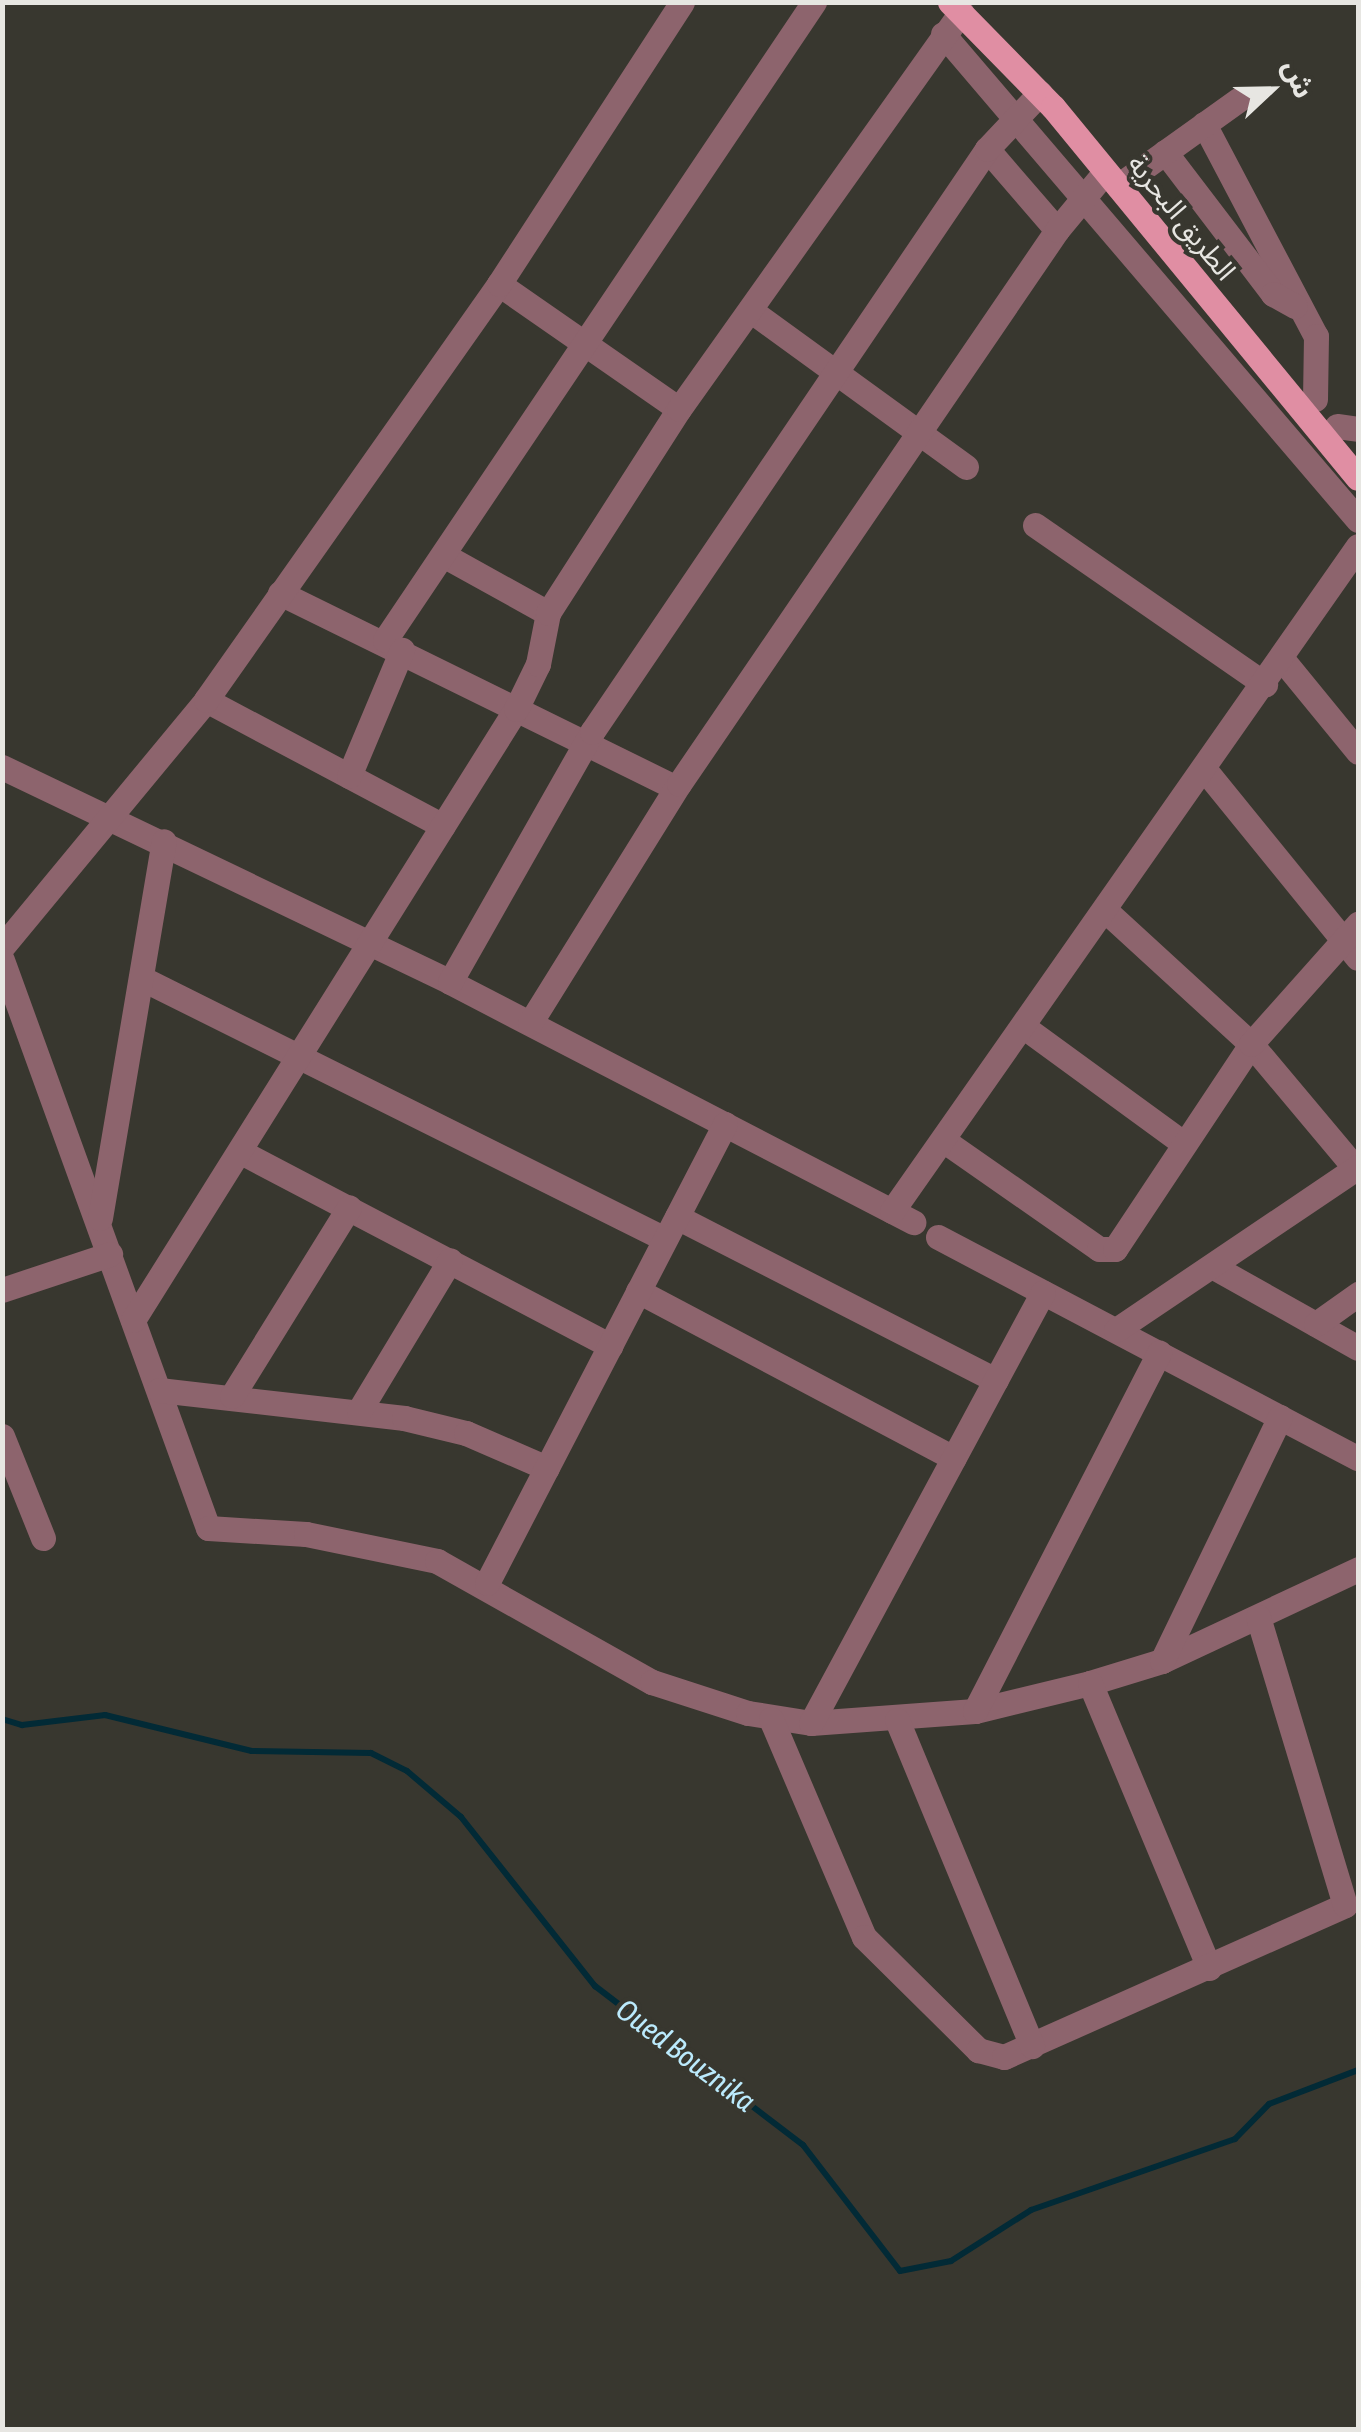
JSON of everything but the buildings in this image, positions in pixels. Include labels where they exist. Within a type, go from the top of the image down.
[{"type":"main road","name":"الطريق البحرية","points":[[962,6],[1118,178],[1358,478]]},
{"type":"main road","name":"الطريق البحرية","points":[[962,6],[1315,399],[1348,428],[1358,450]]},
{"type":"street","points":[[2,947],[206,700],[499,284],[682,2]]},
{"type":"street","points":[[349,776],[393,645],[444,556],[589,346],[814,2]]},
{"type":"street","points":[[134,1320],[243,1153],[516,710],[538,664],[548,614],[679,409],[962,6]]},
{"type":"street","points":[[943,34],[1086,194],[1358,520]]},
{"type":"street","points":[[450,982],[586,744],[987,149],[1040,93]]},
{"type":"street","points":[[530,1024],[676,788],[1058,230],[1086,194],[1164,152],[1238,100]]},
{"type":"street","points":[[1204,124],[1300,306],[1320,353],[1315,399]]},
{"type":"street","points":[[987,149],[1058,230]]},
{"type":"street","points":[[1164,152],[1273,294],[1300,306]]},
{"type":"street","points":[[499,284],[679,409]]},
{"type":"street","points":[[750,310],[966,466]]},
{"type":"street","points":[[1035,526],[1265,684]]},
{"type":"street","points":[[2,767],[112,816],[450,982],[902,1216],[943,1140],[1107,912],[1358,546]]},
{"type":"street","points":[[444,556],[548,614]]},
{"type":"street","points":[[280,592],[676,788]]},
{"type":"street","points":[[1282,659],[1358,752]]},
{"type":"street","points":[[206,700],[443,826]]},
{"type":"street","points":[[943,1140],[1104,1251],[1120,1244],[1251,1044],[1353,940],[1205,770]]},
{"type":"street","points":[[99,1223],[164,841]]},
{"type":"street","points":[[1107,912],[1251,1044],[1358,1168],[1116,1330]]},
{"type":"street","points":[[2,960],[208,1528],[385,1547],[488,1583],[652,1682],[772,1719],[811,1724],[976,1711],[1090,1683],[1162,1661],[1358,1569]]},
{"type":"street","points":[[141,978],[996,1380]]},
{"type":"street","points":[[1024,1027],[1184,1142]]},
{"type":"street","points":[[488,1583],[725,1124]]},
{"type":"street","points":[[243,1153],[610,1346]]},
{"type":"street","points":[[232,1396],[348,1207]]},
{"type":"street","points":[[938,1237],[1358,1458]]},
{"type":"street","points":[[2,1290],[110,1254]]},
{"type":"street","points":[[359,1410],[450,1260]]},
{"type":"street","points":[[1212,1266],[1358,1348]]},
{"type":"street","points":[[638,1291],[954,1458]]},
{"type":"street","points":[[811,1724],[1043,1292]]},
{"type":"street","points":[[1316,1324],[1358,1294]]},
{"type":"street","points":[[976,1711],[1159,1353]]},
{"type":"street","points":[[158,1390],[359,1410],[466,1433],[547,1468]]},
{"type":"street","points":[[1162,1661],[1280,1416]]},
{"type":"street","points":[[2,1436],[43,1538]]},
{"type":"street","points":[[772,1719],[864,1938],[986,2056],[1032,2046],[1340,1911],[1346,1898],[1258,1617]]},
{"type":"street","points":[[1090,1683],[1209,1968]]},
{"type":"street","points":[[897,1720],[1032,2046]]},
{"type":"waterway","name":"Oued Bouznika","points":[[2,1719],[22,1725],[105,1715],[252,1751],[371,1753],[407,1771],[461,1817],[595,1986],[803,2145],[900,2271],[951,2261],[1031,2210],[1235,2139],[1269,2104],[1358,2070]]}]
